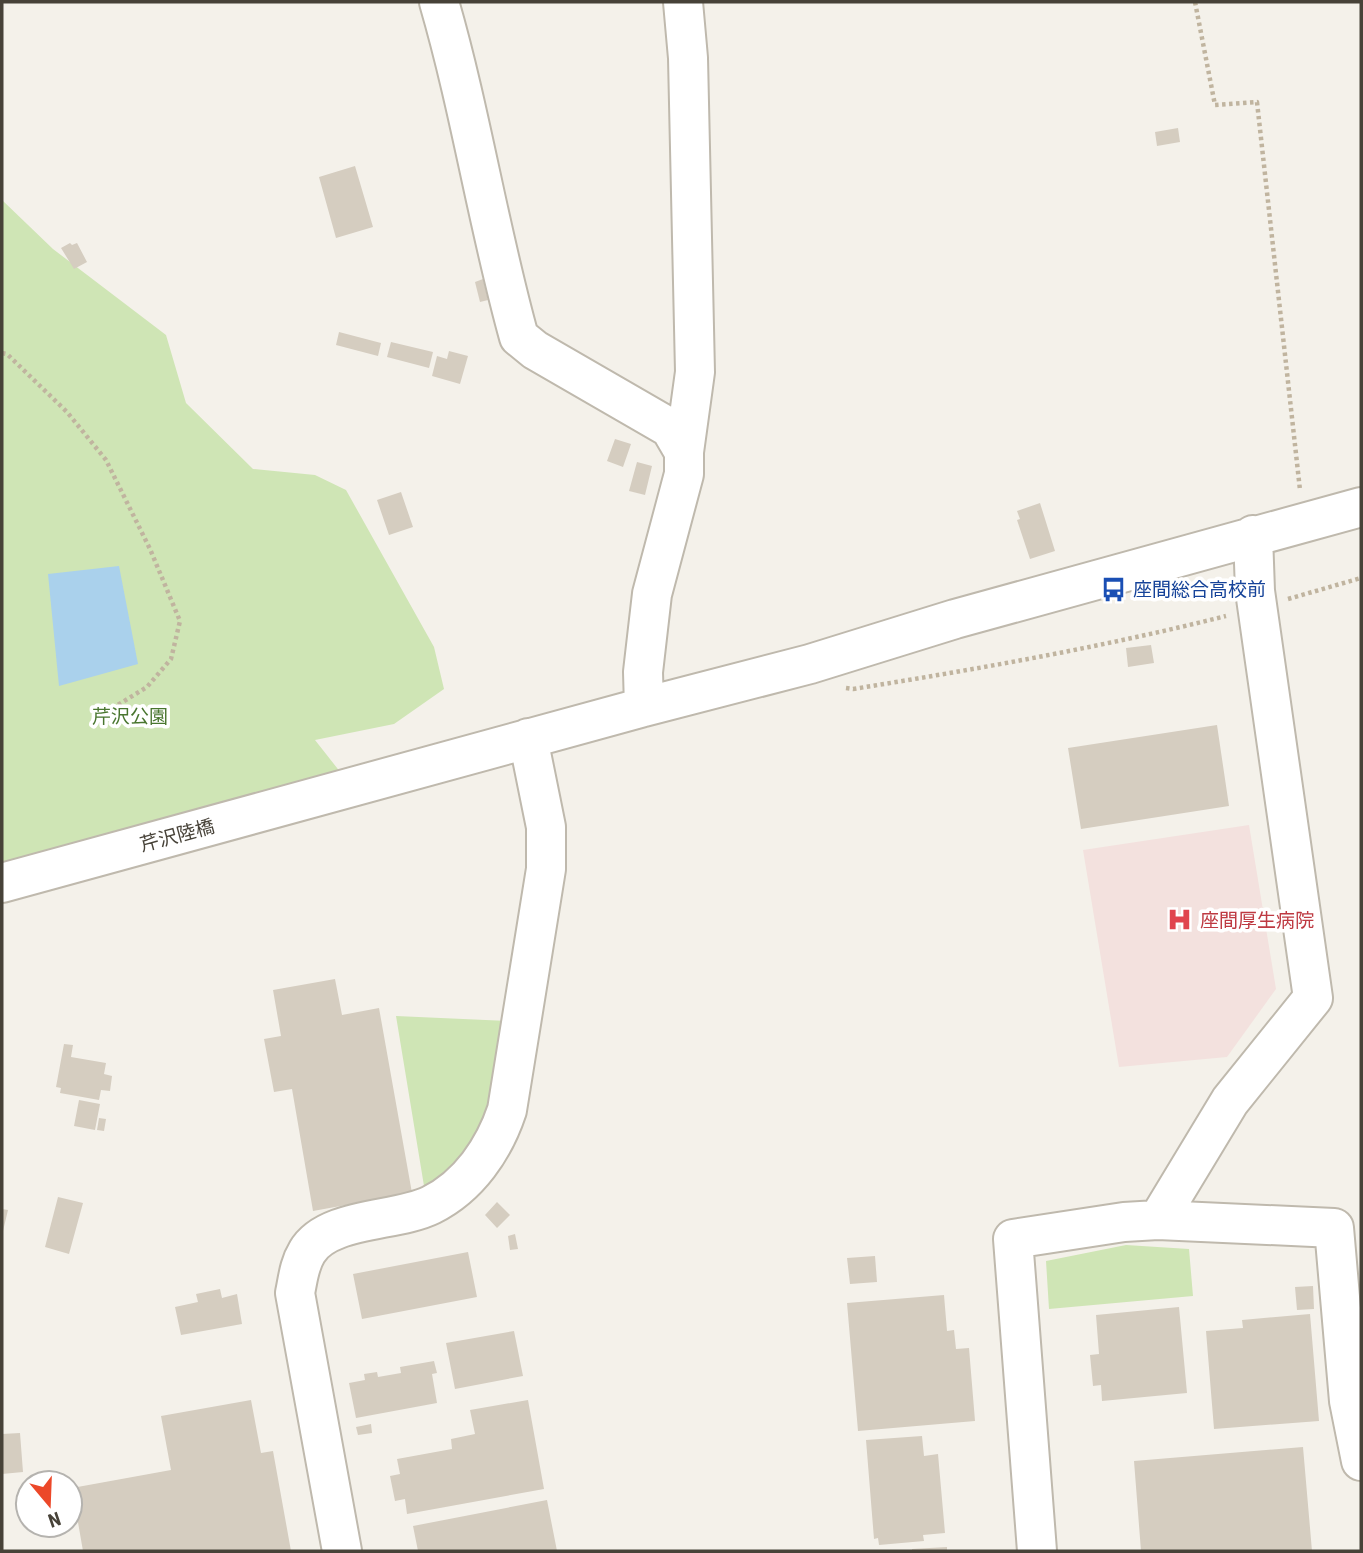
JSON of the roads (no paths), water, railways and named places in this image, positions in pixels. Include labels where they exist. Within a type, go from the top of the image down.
[{"type":"street","points":[[439,2],[451,43],[519,337],[536,350],[670,428],[684,452]]},
{"type":"street","points":[[644,707],[643,672],[652,594],[684,474],[684,452],[695,372],[688,58],[683,2]]},
{"type":"street","name":"芹沢陸橋","points":[[2,883],[528,738],[810,664],[955,619],[1253,535],[1361,508]]},
{"type":"street","points":[[1158,1220],[1230,1101],[1313,998],[1258,608],[1253,535]]},
{"type":"street","points":[[342,1551],[295,1293],[299,1270],[308,1249],[328,1233],[403,1216],[452,1193],[487,1153],[500,1130],[507,1110],[546,869],[546,827],[528,738]]},
{"type":"street","points":[[1037,1551],[1013,1240],[1124,1222],[1158,1220],[1334,1228],[1349,1401],[1361,1461]]},
{"type":"water","points":[[119,566],[138,664],[59,686],[48,574]]},
{"type":"place","name":"座間総合高校前","points":[[1113,589]]},
{"type":"place","name":"座間厚生病院","points":[[1180,920]]},
{"type":"park label","name":"芹沢公園","points":[[130,716]]}]
